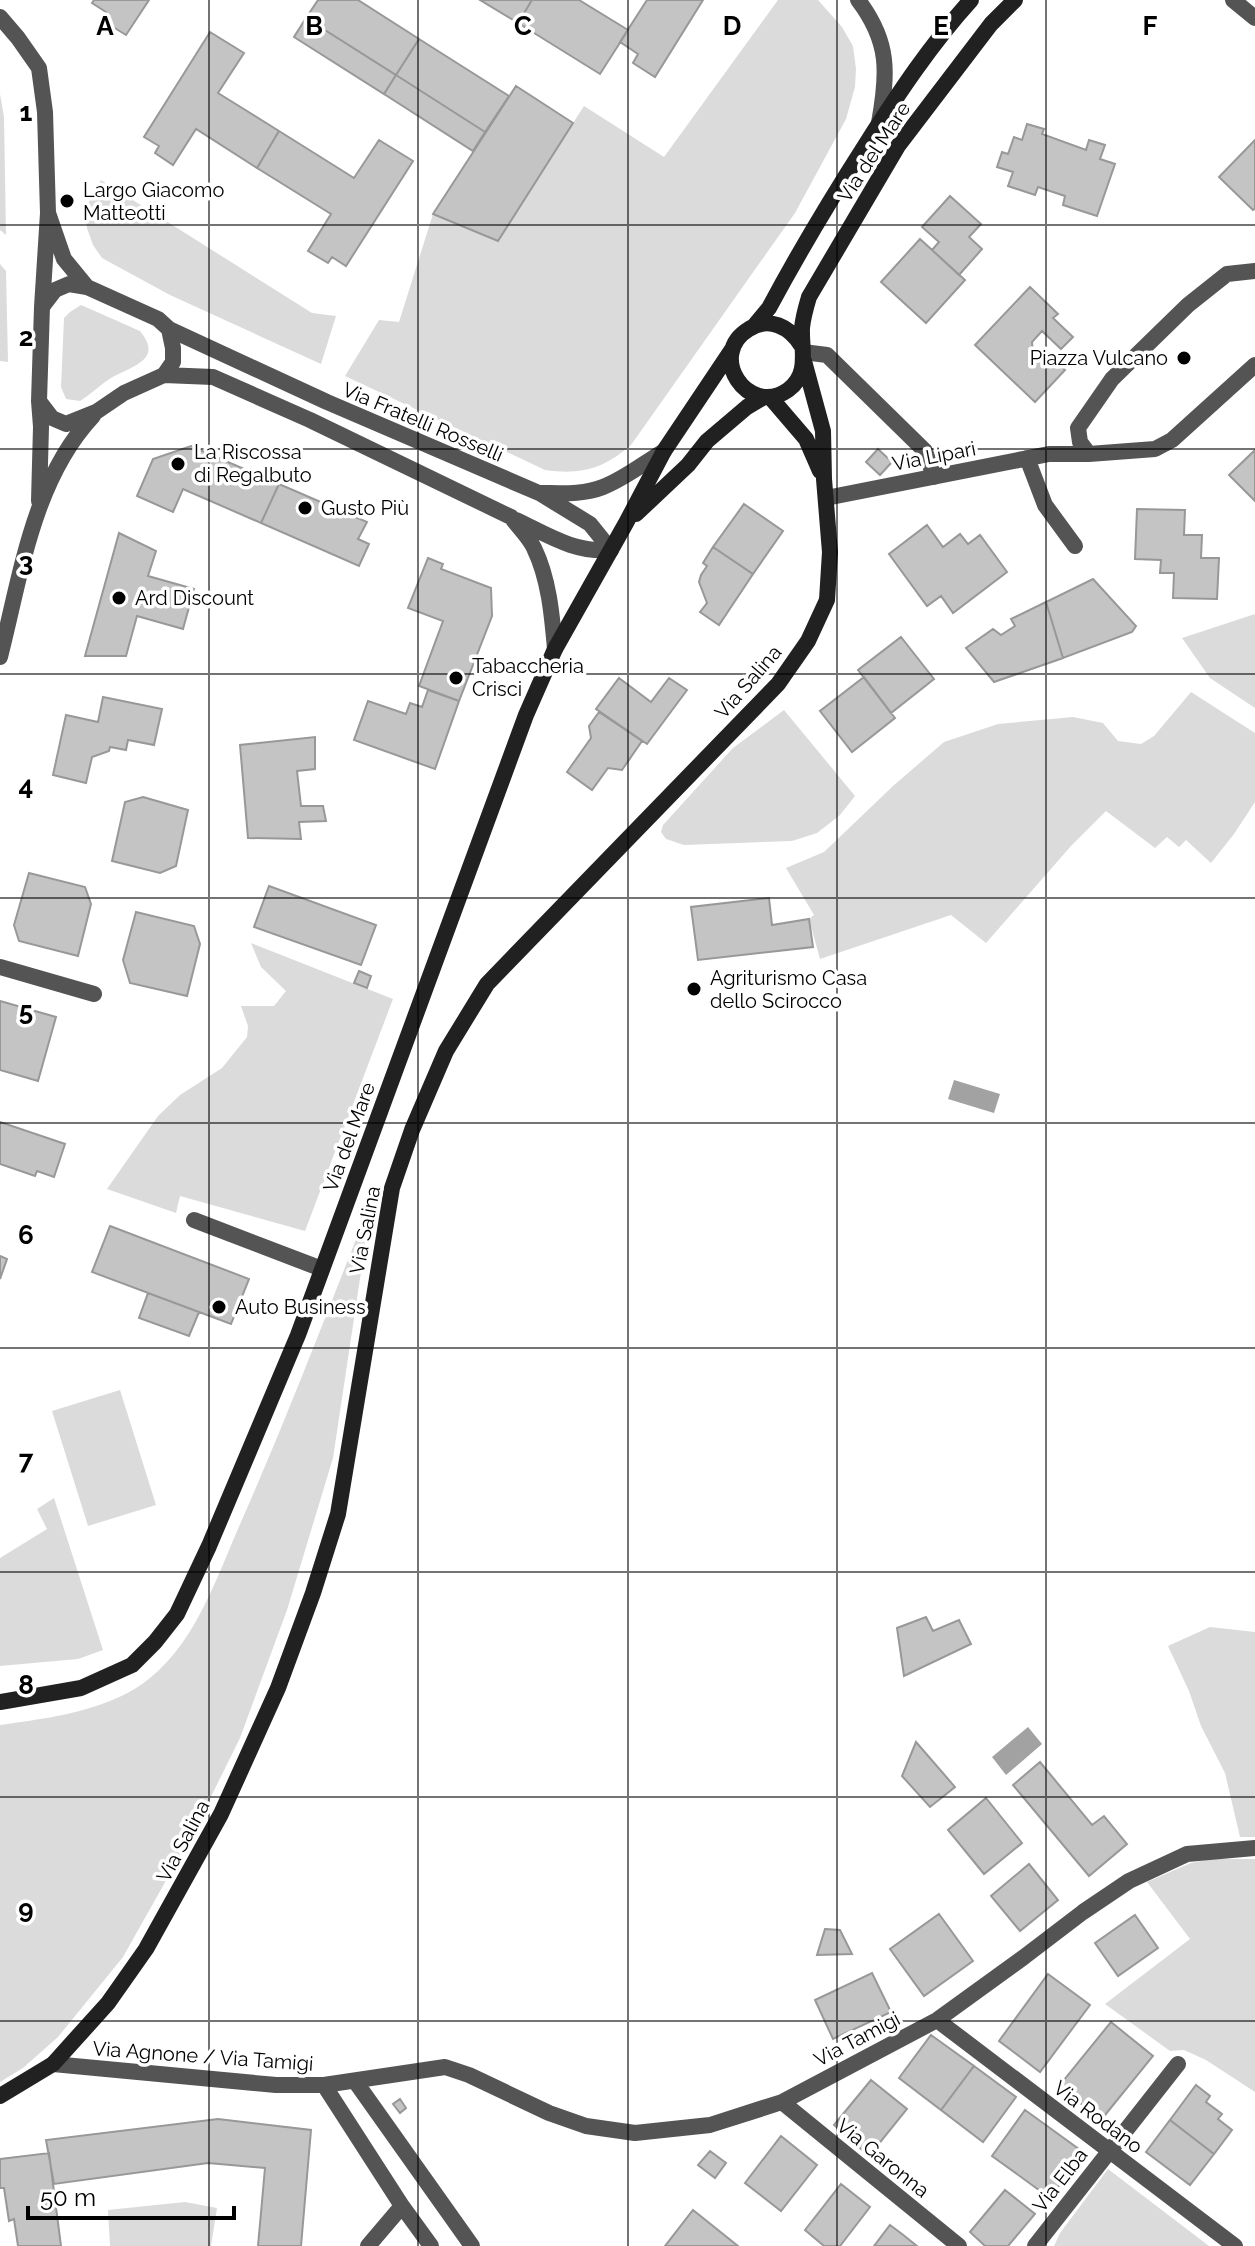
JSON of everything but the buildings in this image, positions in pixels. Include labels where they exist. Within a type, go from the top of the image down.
[{"type":"main road","name":"Via del Mare","points":[[754,326],[769,308],[879,123],[971,0]]},
{"type":"main road","name":"Via del Mare","points":[[803,352],[802,322],[809,297],[898,146],[991,24],[1015,0]]},
{"type":"main road","points":[[776,324],[786,328],[795,336],[803,352],[823,431],[824,479],[806,439],[767,397],[751,393],[740,385],[733,374],[730,361],[733,348],[745,331],[754,326],[776,324]]},
{"type":"main road","name":"Via del Mare","points":[[0,1702],[81,1688],[132,1665],[177,1614],[292,1349],[526,715],[555,649],[664,451],[733,348]]},
{"type":"main road","points":[[626,523],[688,465],[707,441],[747,407],[790,389],[802,371],[803,352]]},
{"type":"main road","name":"Via Salina","points":[[0,2096],[53,2064],[108,2003],[146,1949],[221,1814],[278,1688],[338,1514],[392,1188],[412,1130],[446,1051],[487,984],[778,684],[808,641],[827,600],[830,552],[824,479]]},
{"type":"main road","points":[[0,1690],[41,1695]]},
{"type":"street","points":[[858,0],[877,28],[885,56],[885,89],[879,123]]},
{"type":"street","points":[[1233,0],[1255,18]]},
{"type":"street","points":[[0,17],[39,68],[45,112],[48,213],[42,307],[38,507],[0,657]]},
{"type":"street","points":[[48,213],[64,259],[87,287]]},
{"type":"street","points":[[1049,454],[1078,428],[1112,379],[1188,305],[1227,274],[1255,271]]},
{"type":"street","points":[[42,307],[55,290],[69,284],[87,287],[158,319],[169,329],[173,348],[173,362],[164,375]]},
{"type":"street","name":"Via Fratelli Rosselli","points":[[169,329],[313,396],[539,493],[574,493],[602,488],[664,451]]},
{"type":"street","points":[[803,352],[827,355],[925,451],[934,477]]},
{"type":"street","name":"Via Lipari","points":[[826,498],[1049,454],[1155,449],[1172,440],[1253,370]]},
{"type":"street","points":[[39,401],[52,418],[66,424],[96,412],[124,393],[164,375],[213,377],[577,548],[611,550]]},
{"type":"street","points":[[38,507],[74,436],[96,412]]},
{"type":"street","points":[[1078,428],[1080,442],[1089,454]]},
{"type":"street","points":[[1027,458],[1045,505],[1075,546]]},
{"type":"street","points":[[539,493],[590,524],[611,550]]},
{"type":"street","points":[[511,517],[533,546],[541,567],[551,607],[555,649]]},
{"type":"street","points":[[0,967],[94,994]]},
{"type":"street","points":[[194,1220],[322,1269]]},
{"type":"street","name":"Via Tamigi","points":[[445,2067],[586,2126],[635,2133],[710,2125],[782,2102],[937,2020],[1129,1881],[1187,1854],[1255,1848]]},
{"type":"street","name":"Via Rodano","points":[[937,2020],[1235,2246]]},
{"type":"street","name":"Via Agnone / Via Tamigi","points":[[53,2064],[276,2085],[324,2085],[445,2067]]},
{"type":"street","name":"Via Elba","points":[[1035,2246],[1178,2064]]},
{"type":"street","points":[[355,2081],[472,2246]]},
{"type":"street","points":[[324,2085],[431,2246]]},
{"type":"street","name":"Via Garonna","points":[[782,2102],[959,2246]]},
{"type":"street","points":[[368,2246],[402,2206]]},
{"type":"shaded area","points":[[778,0],[818,0],[842,27],[853,46],[855,87],[846,119],[795,213],[631,445],[611,460],[581,471],[545,470],[345,376],[379,320],[399,322],[433,214],[498,240],[584,106],[664,157]]},
{"type":"shaded area","points":[[0,94],[4,117],[6,235],[0,230]]},
{"type":"shaded area","points":[[101,180],[312,313],[336,316],[321,364],[170,295],[102,258],[87,228],[85,209]]},
{"type":"shaded area","points":[[0,264],[6,271],[8,362],[0,361]]},
{"type":"shaded area","points":[[81,305],[140,331],[149,349],[136,366],[111,378],[80,401],[66,399],[61,387],[64,318]]},
{"type":"shaded area","points":[[1255,614],[1255,708],[1210,678],[1182,638]]},
{"type":"shaded area","points":[[1191,692],[1255,733],[1255,802],[1211,863],[1186,840],[1179,847],[1167,837],[1155,848],[1106,811],[986,943],[951,915],[820,959],[809,919],[814,915],[786,868],[824,852],[944,742],[998,724],[1073,717],[1103,723],[1118,741],[1141,744],[1154,736]]},
{"type":"shaded area","points":[[784,710],[855,796],[840,815],[817,833],[792,841],[684,845],[666,839],[661,832],[663,825],[733,748]]},
{"type":"shaded area","points":[[251,943],[393,999],[305,1231],[180,1196],[176,1213],[107,1189],[158,1116],[180,1095],[222,1068],[247,1037],[248,1026],[241,1006],[274,1006],[286,991],[261,967]]},
{"type":"shaded area","points":[[954,1080],[1000,1094],[994,1113],[948,1099]]},
{"type":"shaded area","points":[[372,1199],[333,1458],[287,1610],[240,1738],[195,1829],[123,1957],[58,2037],[23,2068],[0,2082],[0,1725],[78,1711],[117,1698],[150,1678],[181,1645],[214,1585]]},
{"type":"shaded area","points":[[120,1390],[156,1505],[88,1526],[52,1411]]},
{"type":"shaded area","points":[[54,1498],[103,1650],[78,1659],[0,1666],[0,1558],[47,1529],[37,1509]]},
{"type":"shaded area","points":[[1210,1627],[1255,1632],[1255,1837],[1240,1837],[1225,1773],[1201,1726],[1168,1646]]},
{"type":"shaded area","points":[[1028,1727],[1042,1744],[1006,1775],[992,1757]]},
{"type":"shaded area","points":[[1211,1859],[1255,1859],[1255,2092],[1206,2060],[1184,2050],[1170,2051],[1105,2004],[1190,1939],[1147,1882],[1191,1863]]},
{"type":"shaded area","points":[[1108,2169],[1209,2246],[1054,2246],[1060,2233]]},
{"type":"shaded area","points":[[185,2202],[217,2208],[211,2246],[110,2246],[108,2210]]},
{"type":"place","name":"Largo Giacomo Matteotti","points":[[67,201]]},
{"type":"place","name":"Piazza Vulcano","points":[[1184,358]]},
{"type":"place","name":"La Riscossa di Regalbuto","points":[[178,464]]},
{"type":"place","name":"Gusto Più","points":[[305,508]]},
{"type":"place","name":"Ard Discount","points":[[119,598]]},
{"type":"place","name":"Tabaccheria Crisci","points":[[456,678]]},
{"type":"place","name":"Agriturismo Casa dello Scirocco","points":[[694,989]]},
{"type":"place","name":"Auto Business","points":[[219,1307]]}]
